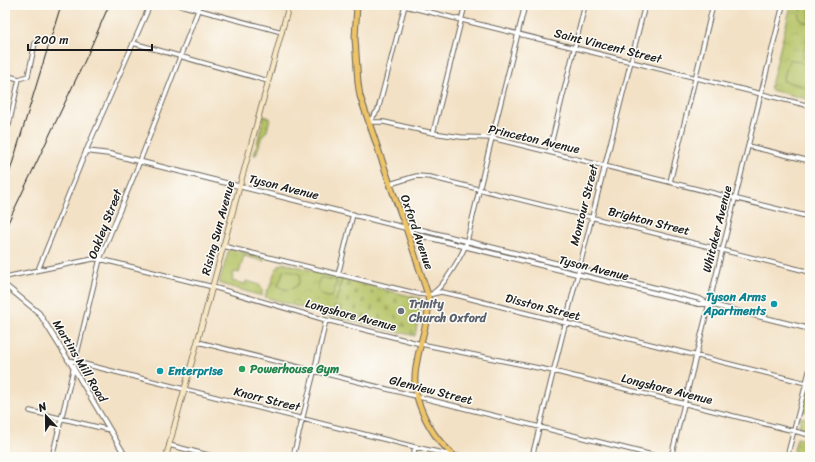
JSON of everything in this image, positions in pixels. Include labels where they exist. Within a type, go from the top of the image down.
[{"type":"main road","name":"Rising Sun Avenue","points":[[166,457],[289,5]]},
{"type":"main road","name":"Oxford Avenue","points":[[357,5],[355,38],[358,89],[428,295],[429,305],[415,383],[417,397],[432,431],[454,456]]},
{"type":"street","points":[[38,270],[86,151],[150,5]]},
{"type":"street","points":[[180,5],[282,32]]},
{"type":"street","name":"Oakley Street","points":[[52,457],[100,259],[140,161],[200,5]]},
{"type":"street","points":[[369,122],[378,110],[403,5]]},
{"type":"street","name":"Saint Vincent Street","points":[[403,5],[810,106]]},
{"type":"street","points":[[434,133],[465,5]]},
{"type":"street","points":[[428,295],[440,287],[466,247],[525,5]]},
{"type":"street","points":[[549,152],[585,5]]},
{"type":"street","name":"Montour Street","points":[[532,457],[645,5]]},
{"type":"street","points":[[670,182],[713,5]]},
{"type":"street","name":"Whitaker Avenue","points":[[671,457],[783,5]]},
{"type":"street","points":[[5,75],[19,79],[28,76],[35,43]]},
{"type":"street","points":[[133,44],[268,81]]},
{"type":"street","points":[[9,124],[19,79]]},
{"type":"street","name":"Princeton Avenue","points":[[369,122],[384,122],[434,133],[461,137],[492,138],[810,217]]},
{"type":"street","points":[[5,139],[7,130]]},
{"type":"street","points":[[748,146],[810,161]]},
{"type":"street","name":"Tyson Avenue","points":[[86,151],[110,154],[140,161],[406,228],[414,228],[467,241],[700,299],[709,304]]},
{"type":"street","name":"Brighton Street","points":[[390,184],[417,176],[430,177],[810,272]]},
{"type":"street","points":[[338,275],[353,214]]},
{"type":"street","name":"Tyson Avenue","points":[[406,228],[414,234],[577,275],[699,304],[709,304],[810,329]]},
{"type":"street","name":"Disston Street","points":[[223,246],[419,294],[428,295],[441,292],[460,296],[808,383]]},
{"type":"street","points":[[522,260],[523,255]]},
{"type":"street","name":"Longshore Avenue","points":[[5,276],[93,259],[100,259],[213,287],[326,320],[421,344],[553,371],[810,435]]},
{"type":"street","name":"Martins Mill Road","points":[[5,285],[39,313],[126,457]]},
{"type":"street","points":[[642,290],[643,285]]},
{"type":"street","points":[[293,457],[326,320]]},
{"type":"street","name":"Glenview Street","points":[[198,342],[660,457]]},
{"type":"street","name":"Knorr Street","points":[[68,360],[415,447],[461,457]]},
{"type":"street","points":[[787,457],[808,383],[810,368]]},
{"type":"street","points":[[30,411],[110,430]]},
{"type":"street","points":[[169,445],[216,457]]},
{"type":"street","points":[[413,457],[415,447]]},
{"type":"street","points":[[5,455],[13,457]]},
{"type":"green space","points":[[791,5],[810,5],[810,100],[770,89]]},
{"type":"green space","points":[[803,5],[810,5],[810,23],[804,22],[799,18]]},
{"type":"green space","points":[[810,31],[810,59],[802,57]]},
{"type":"green space","points":[[789,60],[795,60],[804,64],[809,77],[806,87],[783,81]]},
{"type":"green space","points":[[264,116],[270,118],[267,131],[262,136],[256,155],[254,155]]},
{"type":"green space","points":[[229,249],[265,258],[264,261],[244,256],[239,273],[234,272],[232,281],[245,284],[246,281],[260,286],[262,289],[262,296],[219,283]]},
{"type":"green space","points":[[283,263],[342,278],[332,317],[265,297],[275,271]]},
{"type":"green space","points":[[284,269],[300,274],[299,282],[294,288],[286,289],[278,286]]},
{"type":"green space","points":[[321,277],[337,281],[332,297],[324,296],[319,291],[318,284]]},
{"type":"green space","points":[[342,279],[422,299],[415,336],[332,316]]},
{"type":"green space","points":[[808,388],[810,388],[810,413],[803,411]]},
{"type":"green space","points":[[801,417],[810,419],[810,430],[799,427]]},
{"type":"green space","points":[[797,438],[810,441],[810,457],[792,457]]},
{"type":"waterway","points":[[5,9],[7,5]]},
{"type":"railway","points":[[5,187],[61,5]]},
{"type":"railway","points":[[5,229],[87,56],[109,5]]},
{"type":"place","name":"Tyson Arms Apartments","points":[[774,304]]},
{"type":"place","name":"Trinity Church Oxford","points":[[401,311]]},
{"type":"place","name":"Powerhouse Gym","points":[[242,369]]},
{"type":"place","name":"Enterprise","points":[[160,371]]}]
